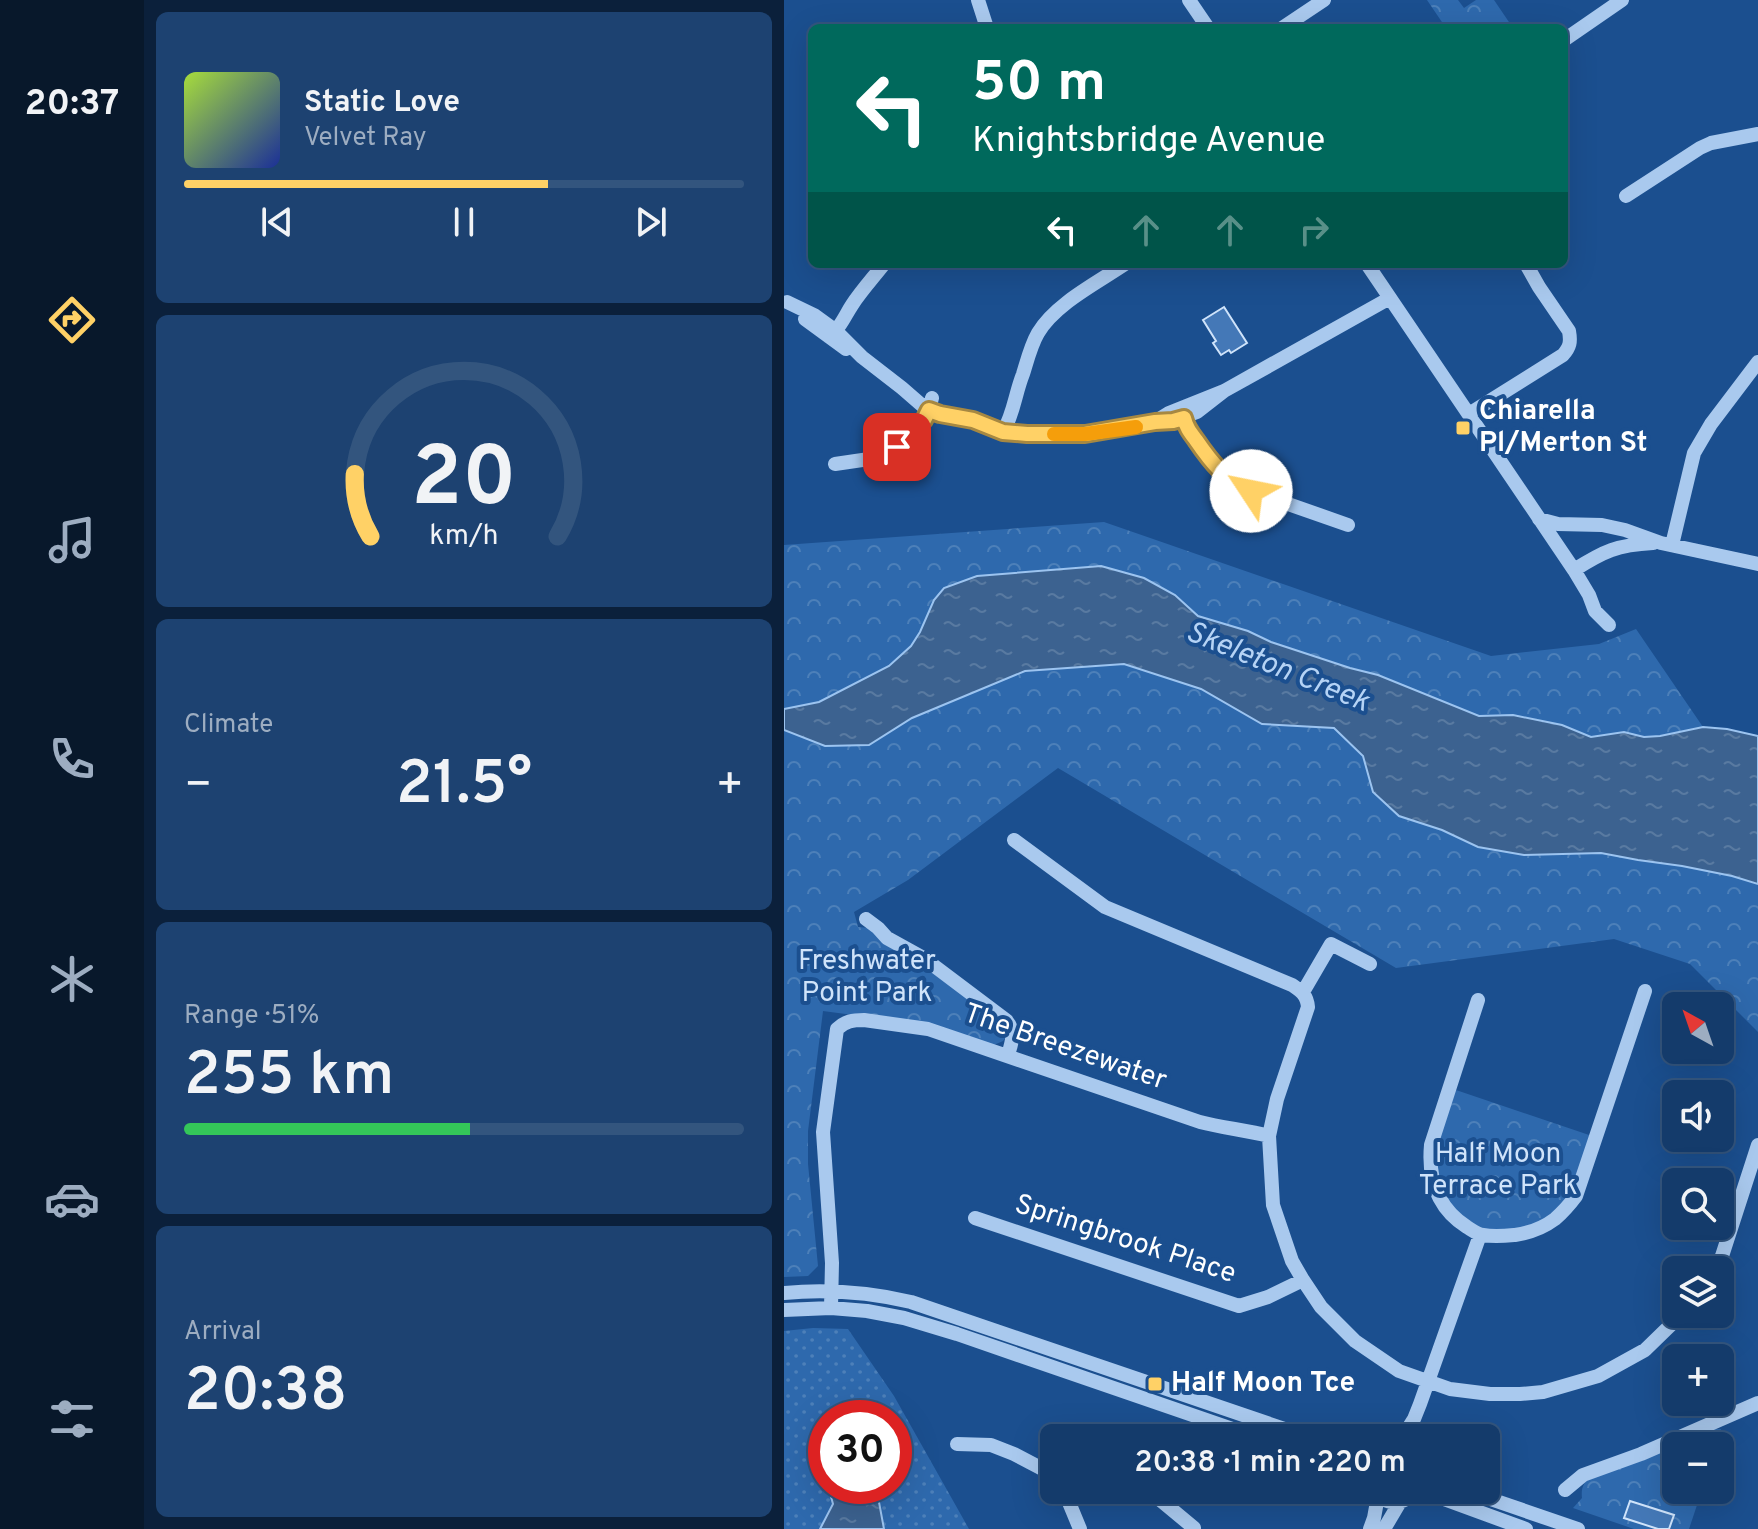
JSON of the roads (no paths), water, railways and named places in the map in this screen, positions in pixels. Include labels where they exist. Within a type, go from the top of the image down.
[{"type":"street","points":[[978,0],[986,24]]},
{"type":"street","points":[[1189,0],[1205,24]]},
{"type":"street","points":[[1288,24],[1324,0]]},
{"type":"street","points":[[1568,37],[1622,0]]},
{"type":"street","points":[[1626,196],[1700,148],[1758,134]]},
{"type":"street","points":[[831,332],[843,322],[881,268]]},
{"type":"street","points":[[1005,425],[1013,412],[1016,391],[1037,335],[1046,322],[1059,308],[1119,268]]},
{"type":"street","points":[[1370,268],[1574,570],[1595,611],[1609,625]]},
{"type":"street","points":[[1469,414],[1563,355],[1569,348],[1569,331],[1528,268]]},
{"type":"street","points":[[785,301],[928,405],[957,416],[1037,433],[1085,434],[1173,421],[1390,298]]},
{"type":"street","points":[[1667,544],[1694,453],[1711,424],[1753,379],[1758,362]]},
{"type":"street","points":[[835,464],[888,455],[912,431],[928,405]]},
{"type":"street","points":[[1185,413],[1188,430],[1217,469],[1240,487],[1348,525]]},
{"type":"street","points":[[1539,519],[1558,524],[1602,525],[1667,544],[1758,564]]},
{"type":"street","points":[[1574,570],[1608,549],[1622,545],[1667,544]]},
{"type":"street","points":[[1014,840],[1105,907],[1303,992],[1308,1007],[1277,1099],[1269,1136],[1273,1205],[1292,1261],[1303,1280],[1321,1307],[1355,1341],[1399,1371],[1450,1389],[1490,1394],[1532,1393],[1573,1385],[1598,1376],[1645,1350],[1668,1328]]},
{"type":"street","points":[[866,919],[887,938],[925,959],[1006,1020],[1012,1026],[1008,1055]]},
{"type":"street","points":[[1303,992],[1331,944],[1370,964]]},
{"type":"street","points":[[1478,1000],[1431,1145],[1430,1165],[1434,1184],[1449,1213],[1480,1235],[1502,1236],[1541,1228],[1555,1220],[1576,1196],[1645,991]]},
{"type":"street","name":"The Breezewater","points":[[831,1308],[832,1263],[823,1132],[837,1029],[843,1024],[856,1020],[928,1029],[1200,1122],[1269,1136]]},
{"type":"street","points":[[1722,1256],[1758,1145]]},
{"type":"street","name":"Springbrook Place","points":[[975,1218],[1239,1306],[1268,1297],[1303,1280]]},
{"type":"street","points":[[1411,1424],[1480,1235]]},
{"type":"street","points":[[784,1293],[830,1291],[880,1295],[943,1311],[1270,1424]]},
{"type":"street","points":[[784,1310],[831,1308],[867,1311],[931,1325],[1218,1424]]},
{"type":"street","points":[[1565,1490],[1583,1475],[1641,1454],[1758,1403]]},
{"type":"street","points":[[1413,1424],[1414,1419]]},
{"type":"street","points":[[957,1444],[991,1445],[1040,1467]]},
{"type":"street","points":[[1500,1502],[1578,1529]]},
{"type":"street","points":[[1070,1504],[1080,1529]]},
{"type":"street","points":[[1165,1504],[1194,1528]]},
{"type":"street","points":[[1370,1529],[1375,1504]]},
{"type":"street","points":[[1384,1529],[1404,1504]]},
{"type":"street","points":[[1457,1504],[1526,1529]]},
{"type":"water","name":"Skeleton Creek","points":[[1101,566],[1144,578],[1175,595],[1198,616],[1378,675],[1479,716],[1513,715],[1562,725],[1591,737],[1624,732],[1644,737],[1660,736],[1703,727],[1758,736],[1758,884],[1682,866],[1601,853],[1524,855],[1478,847],[1442,830],[1399,816],[1373,792],[1363,756],[1334,728],[1262,724],[1201,689],[1124,664],[1025,671],[912,718],[869,745],[825,746],[784,730],[784,709],[819,702],[889,666],[911,646],[934,600],[944,588],[977,576]]},
{"type":"water","points":[[833,1504],[879,1504],[884,1529],[820,1529]]},
{"type":"place","name":"Chiarella Pl/Merton St","points":[[1463,428]]},
{"type":"place","name":"Half Moon Tce","points":[[1155,1384]]},
{"type":"park label","name":"Freshwater Point Park","points":[[867,978]]},
{"type":"park label","name":"Half Moon Terrace Park","points":[[1498,1171]]}]
